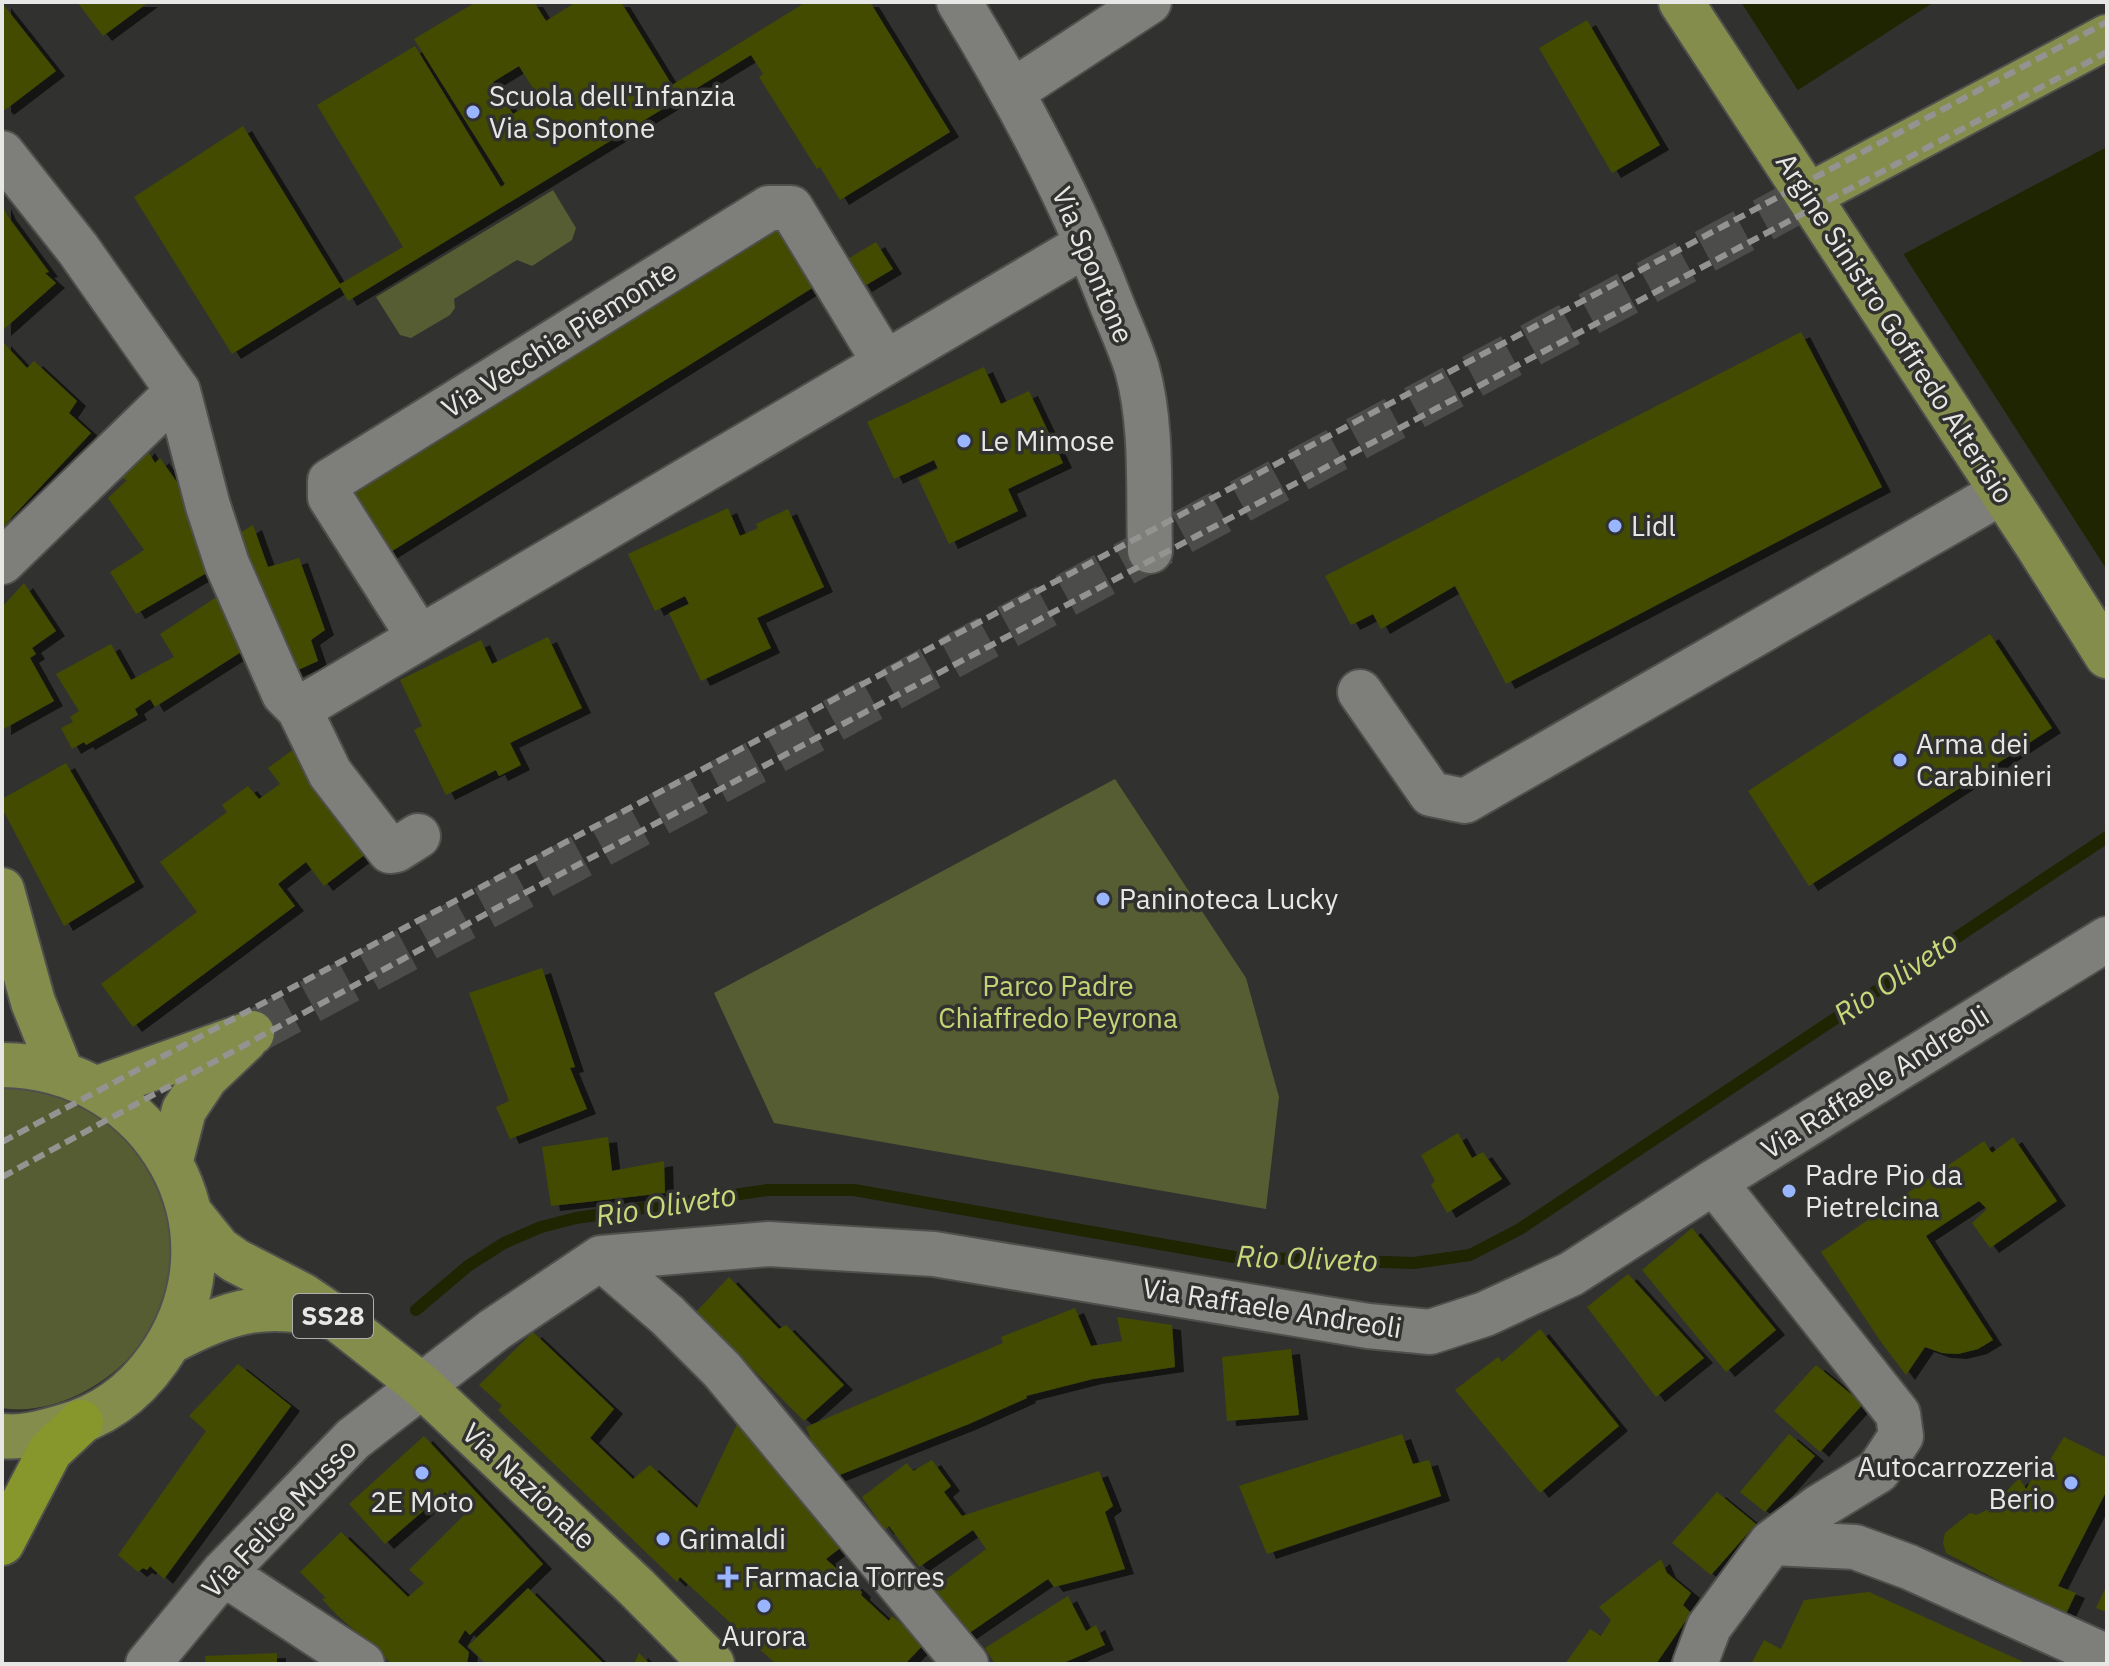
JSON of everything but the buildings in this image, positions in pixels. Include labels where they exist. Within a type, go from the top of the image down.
[{"type":"highway","points":[[2,1543],[50,1451],[81,1422]]},
{"type":"main road","name":"Argine Sinistro Goffredo Alterisio","points":[[1681,2],[2107,656]]},
{"type":"main road","points":[[1808,196],[2107,37]]},
{"type":"main road","points":[[2,1000],[8,992],[16,962],[8,908]]},
{"type":"main road","points":[[8,908],[33,1002],[80,1080]]},
{"type":"main road","points":[[80,1080],[252,1033],[206,1077],[184,1110],[171,1160]]},
{"type":"main road","points":[[2,1065],[24,1065],[80,1080],[139,1119],[171,1160],[190,1213],[194,1246],[192,1279],[184,1312],[170,1342],[147,1375],[117,1403],[81,1422],[20,1438],[2,1436]]},
{"type":"main road","name":"Via Nazionale","points":[[190,1213],[219,1249],[302,1295],[421,1385],[636,1587],[712,1664]]},
{"type":"main road","name":"Via Nazionale","points":[[170,1342],[229,1314],[270,1308],[308,1311],[336,1318]]},
{"type":"street","name":"Via Spontone","points":[[959,2],[1013,91],[1087,244],[1137,370],[1147,432],[1150,551]]},
{"type":"street","points":[[1013,91],[1149,2]]},
{"type":"street","points":[[2,153],[78,249],[178,391],[208,506],[227,564],[284,694],[299,709],[330,773],[390,851],[418,836]]},
{"type":"street","name":"Via Vecchia Piemonte","points":[[419,637],[330,497],[330,481],[769,208],[791,208],[885,363]]},
{"type":"street","points":[[299,709],[1087,244]]},
{"type":"street","points":[[2,562],[178,391]]},
{"type":"street","points":[[1360,692],[1431,794],[1465,801],[2002,492]]},
{"type":"street","name":"Via Raffaele Andreoli","points":[[421,1385],[494,1330],[601,1258],[769,1244],[934,1254],[1368,1326],[1430,1332],[1485,1314],[1571,1274],[2107,939]]},
{"type":"street","points":[[1695,1664],[1709,1627],[1771,1543],[1819,1507],[1878,1471],[1901,1436],[1898,1414],[1714,1182]]},
{"type":"street","points":[[601,1258],[667,1315],[722,1370],[966,1664]]},
{"type":"street","name":"Via Felice Musso","points":[[148,1664],[223,1573],[353,1439],[421,1385]]},
{"type":"street","points":[[1771,1543],[1855,1547],[1909,1567],[2107,1657]]},
{"type":"street","points":[[223,1573],[362,1664]]},
{"type":"green space","points":[[553,190],[576,228],[572,240],[532,266],[517,260],[454,299],[455,308],[450,315],[411,338],[400,335],[376,297]]},
{"type":"green space","name":"Parco Padre Chiaffredo Peyrona","points":[[1115,779],[1246,978],[1279,1097],[1266,1209],[774,1123],[714,993]]},
{"type":"green space","points":[[2,1085],[62,1093],[85,1101],[112,1118],[150,1164],[165,1195],[173,1226],[174,1258],[168,1289],[157,1319],[140,1346],[117,1369],[89,1389],[69,1399],[36,1408],[2,1408]]},
{"type":"shaded area","points":[[1741,2],[2107,2],[2107,570]]},
{"type":"pier","points":[[1934,2],[2107,2],[2107,147],[1900,256],[1795,92]]},
{"type":"waterway","name":"Rio Oliveto","points":[[416,1310],[468,1266],[504,1243],[541,1227],[576,1218],[767,1190],[854,1190],[1234,1257],[1414,1263],[1470,1255],[1520,1229],[2107,837]]},
{"type":"tunnel","points":[[252,1033],[1808,196]]},
{"type":"railway","points":[[2,1142],[2107,22]]},
{"type":"railway","points":[[2,1177],[506,903],[2107,52]]},
{"type":"place","name":"Scuola dell'Infanzia Via Spontone","points":[[473,112]]},
{"type":"place","name":"Le Mimose","points":[[964,441]]},
{"type":"place","name":"Lidl","points":[[1615,526]]},
{"type":"place","name":"Arma dei Carabinieri","points":[[1900,760]]},
{"type":"place","name":"Paninoteca Lucky","points":[[1103,899]]},
{"type":"place","name":"Padre Pio da Pietrelcina","points":[[1789,1191]]},
{"type":"place","name":"2E Moto","points":[[422,1473]]},
{"type":"place","name":"Autocarrozzeria Berio","points":[[2071,1483]]},
{"type":"place","name":"Grimaldi","points":[[663,1539]]},
{"type":"place","name":"Farmacia Torres","points":[[728,1577]]},
{"type":"place","name":"Aurora","points":[[764,1606]]}]
